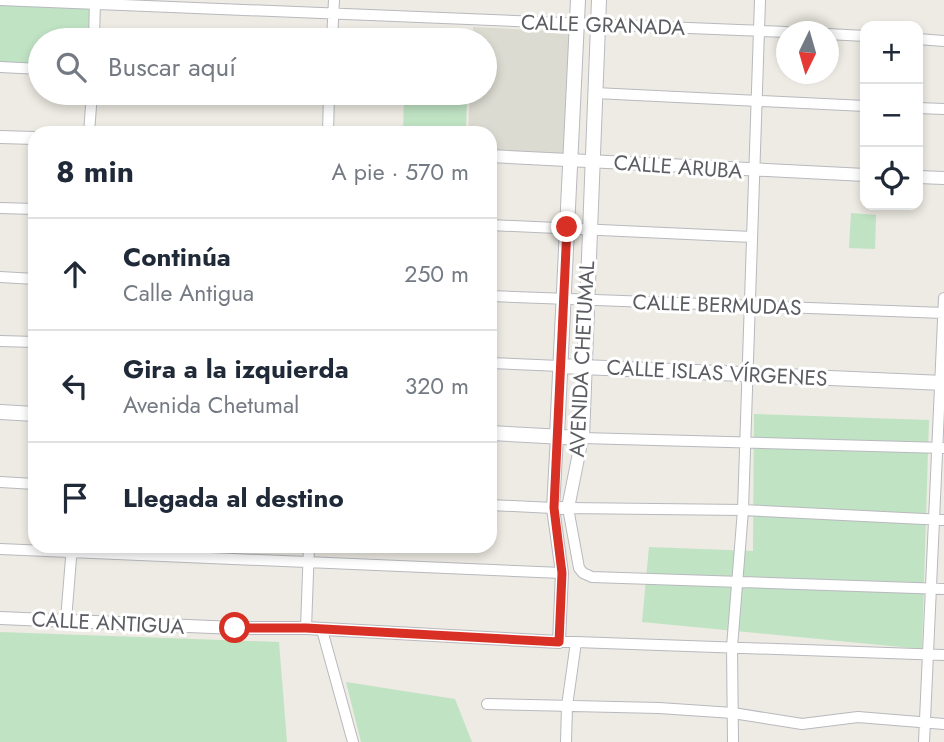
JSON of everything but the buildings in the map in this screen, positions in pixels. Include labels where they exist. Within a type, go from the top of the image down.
[{"type":"main road","name":"AVENIDA CHETUMAL","points":[[557,436],[578,0]]},
{"type":"main road","name":"AVENIDA CHETUMAL","points":[[582,438],[588,228],[599,0]]},
{"type":"main road","name":"CALLE ISLAS VÍRGENES","points":[[560,366],[942,383]]},
{"type":"main road","points":[[0,412],[28,414]]},
{"type":"main road","points":[[497,433],[582,438]]},
{"type":"street","name":"CALLE GRANADA","points":[[0,0],[776,31]]},
{"type":"street","points":[[333,28],[334,0]]},
{"type":"street","points":[[733,742],[732,647],[743,510],[760,0]]},
{"type":"street","points":[[94,28],[95,2]]},
{"type":"street","points":[[839,35],[860,36]]},
{"type":"street","points":[[923,39],[944,41]]},
{"type":"street","points":[[0,68],[28,69]]},
{"type":"street","points":[[595,93],[860,106]]},
{"type":"street","points":[[90,126],[91,105]]},
{"type":"street","points":[[328,126],[329,105]]},
{"type":"street","points":[[923,108],[944,109]]},
{"type":"street","points":[[0,136],[28,138]]},
{"type":"street","name":"CALLE ARUBA","points":[[497,156],[860,176]]},
{"type":"street","points":[[923,177],[944,178]]},
{"type":"street","points":[[0,208],[28,209]]},
{"type":"street","points":[[497,225],[752,237]]},
{"type":"street","points":[[0,277],[28,279]]},
{"type":"street","name":"CALLE BERMUDAS","points":[[497,296],[944,313]]},
{"type":"street","points":[[924,742],[931,588],[939,520],[944,298]]},
{"type":"street","points":[[0,341],[28,342]]},
{"type":"street","name":"CALLE ISLAS VÍRGENES","points":[[497,363],[560,366]]},
{"type":"street","name":"AVENIDA CHETUMAL","points":[[555,642],[562,573],[554,508],[557,436]]},
{"type":"street","points":[[582,438],[941,448]]},
{"type":"street","name":"AVENIDA CHETUMAL","points":[[568,508],[582,438]]},
{"type":"street","points":[[0,482],[28,484]]},
{"type":"street","points":[[497,505],[743,510],[939,520]]},
{"type":"street","points":[[568,508],[579,568],[592,577],[944,589]]},
{"type":"street","points":[[0,549],[28,549]]},
{"type":"street","points":[[66,620],[72,553]]},
{"type":"street","points":[[139,553],[562,573]]},
{"type":"street","points":[[306,628],[309,553]]},
{"type":"street","name":"CALLE ANTIGUA","points":[[0,618],[235,628],[306,628],[555,642]]},
{"type":"street","points":[[322,630],[353,742]]},
{"type":"street","points":[[555,642],[944,655]]},
{"type":"street","points":[[566,742],[576,642]]},
{"type":"street","points":[[487,704],[733,713],[802,723],[858,717],[944,724]]},
{"type":"shaded area","points":[[497,28],[573,32],[568,155],[497,151],[497,126],[468,126],[469,105],[497,105]]},
{"type":"green space","points":[[0,3],[93,7],[92,28],[28,28],[28,66],[0,65]]},
{"type":"green space","points":[[404,105],[467,105],[466,126],[403,126]]},
{"type":"green space","points":[[851,213],[876,215],[875,249],[849,248]]},
{"type":"green space","points":[[754,414],[929,420],[922,649],[642,622],[649,547],[753,551]]},
{"type":"green space","points":[[0,632],[279,642],[287,742],[0,742]]},
{"type":"green space","points":[[346,682],[455,699],[472,742],[361,742]]},
{"type":"route","points":[[235,628],[306,628],[559,642],[562,573],[554,508],[567,227]]}]
